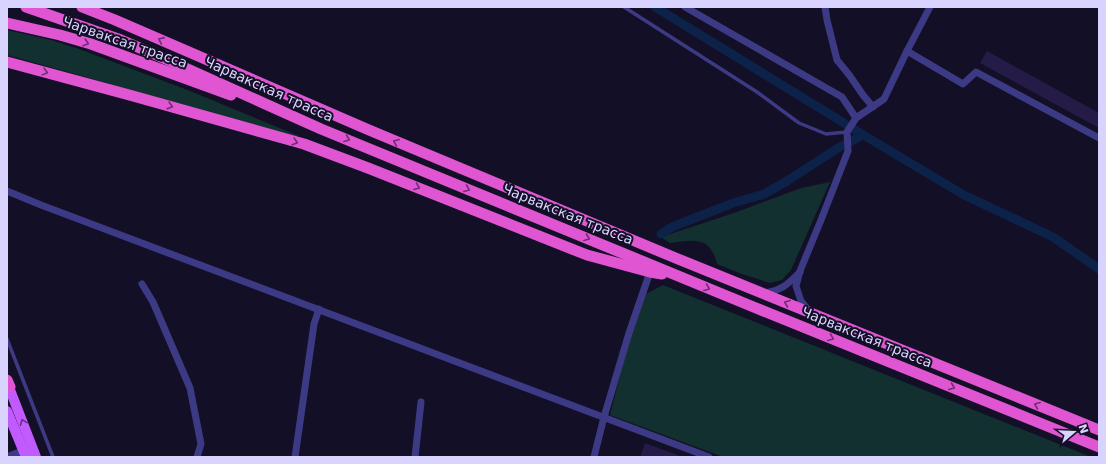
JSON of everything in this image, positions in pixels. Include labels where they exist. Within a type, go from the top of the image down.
[{"type":"highway","name":"Чарвакская трасса","points":[[26,7],[127,43],[321,129],[1099,447]]},
{"type":"highway","name":"Чарвакская трасса","points":[[82,7],[376,134],[678,259],[1099,430]]},
{"type":"highway","name":"Чарваксая трасса","points":[[7,23],[90,44],[321,129]]},
{"type":"highway","points":[[7,62],[304,144],[587,255],[650,272],[682,277]]},
{"type":"main road","points":[[8,383],[28,451]]},
{"type":"main road","points":[[7,411],[28,451],[36,457]]},
{"type":"street","points":[[685,7],[842,97],[856,118]]},
{"type":"street","points":[[825,7],[837,60],[873,107]]},
{"type":"street","points":[[813,314],[808,310],[799,296],[796,286],[800,271],[848,151],[846,132],[856,118],[884,99],[930,7]]},
{"type":"street","points":[[907,51],[963,84],[976,72],[1099,138]]},
{"type":"street","points":[[7,191],[709,457]]},
{"type":"street","points":[[762,293],[772,292],[782,288],[788,284],[800,271]]},
{"type":"street","points":[[594,457],[604,417],[629,333],[650,272]]},
{"type":"street","points":[[142,284],[153,302],[190,388],[201,444],[197,457]]},
{"type":"street","points":[[295,457],[314,324],[319,309]]},
{"type":"street","points":[[415,457],[421,402]]},
{"type":"street","points":[[7,448],[9,456],[28,451]]},
{"type":"lane","points":[[624,7],[757,92],[799,123],[826,134],[846,132]]},
{"type":"lane","points":[[7,339],[53,457]]},
{"type":"green space","points":[[7,30],[51,40],[79,49],[190,91],[299,136],[293,136],[193,109],[7,55]]},
{"type":"green space","points":[[830,182],[791,270],[782,280],[770,283],[717,264],[710,248],[700,242],[686,241],[670,243],[661,237],[734,213],[801,188]]},
{"type":"green space","points":[[663,285],[1091,457],[723,457],[610,415],[638,310],[646,294]]},
{"type":"building","points":[[987,51],[1099,113],[1099,128],[980,63]]},
{"type":"building","points":[[645,443],[680,456],[680,457],[640,457]]},
{"type":"waterway","points":[[655,7],[964,195],[1053,237],[1099,269]]},
{"type":"waterway","points":[[661,234],[672,227],[733,203],[764,194],[838,148],[863,135]]}]
